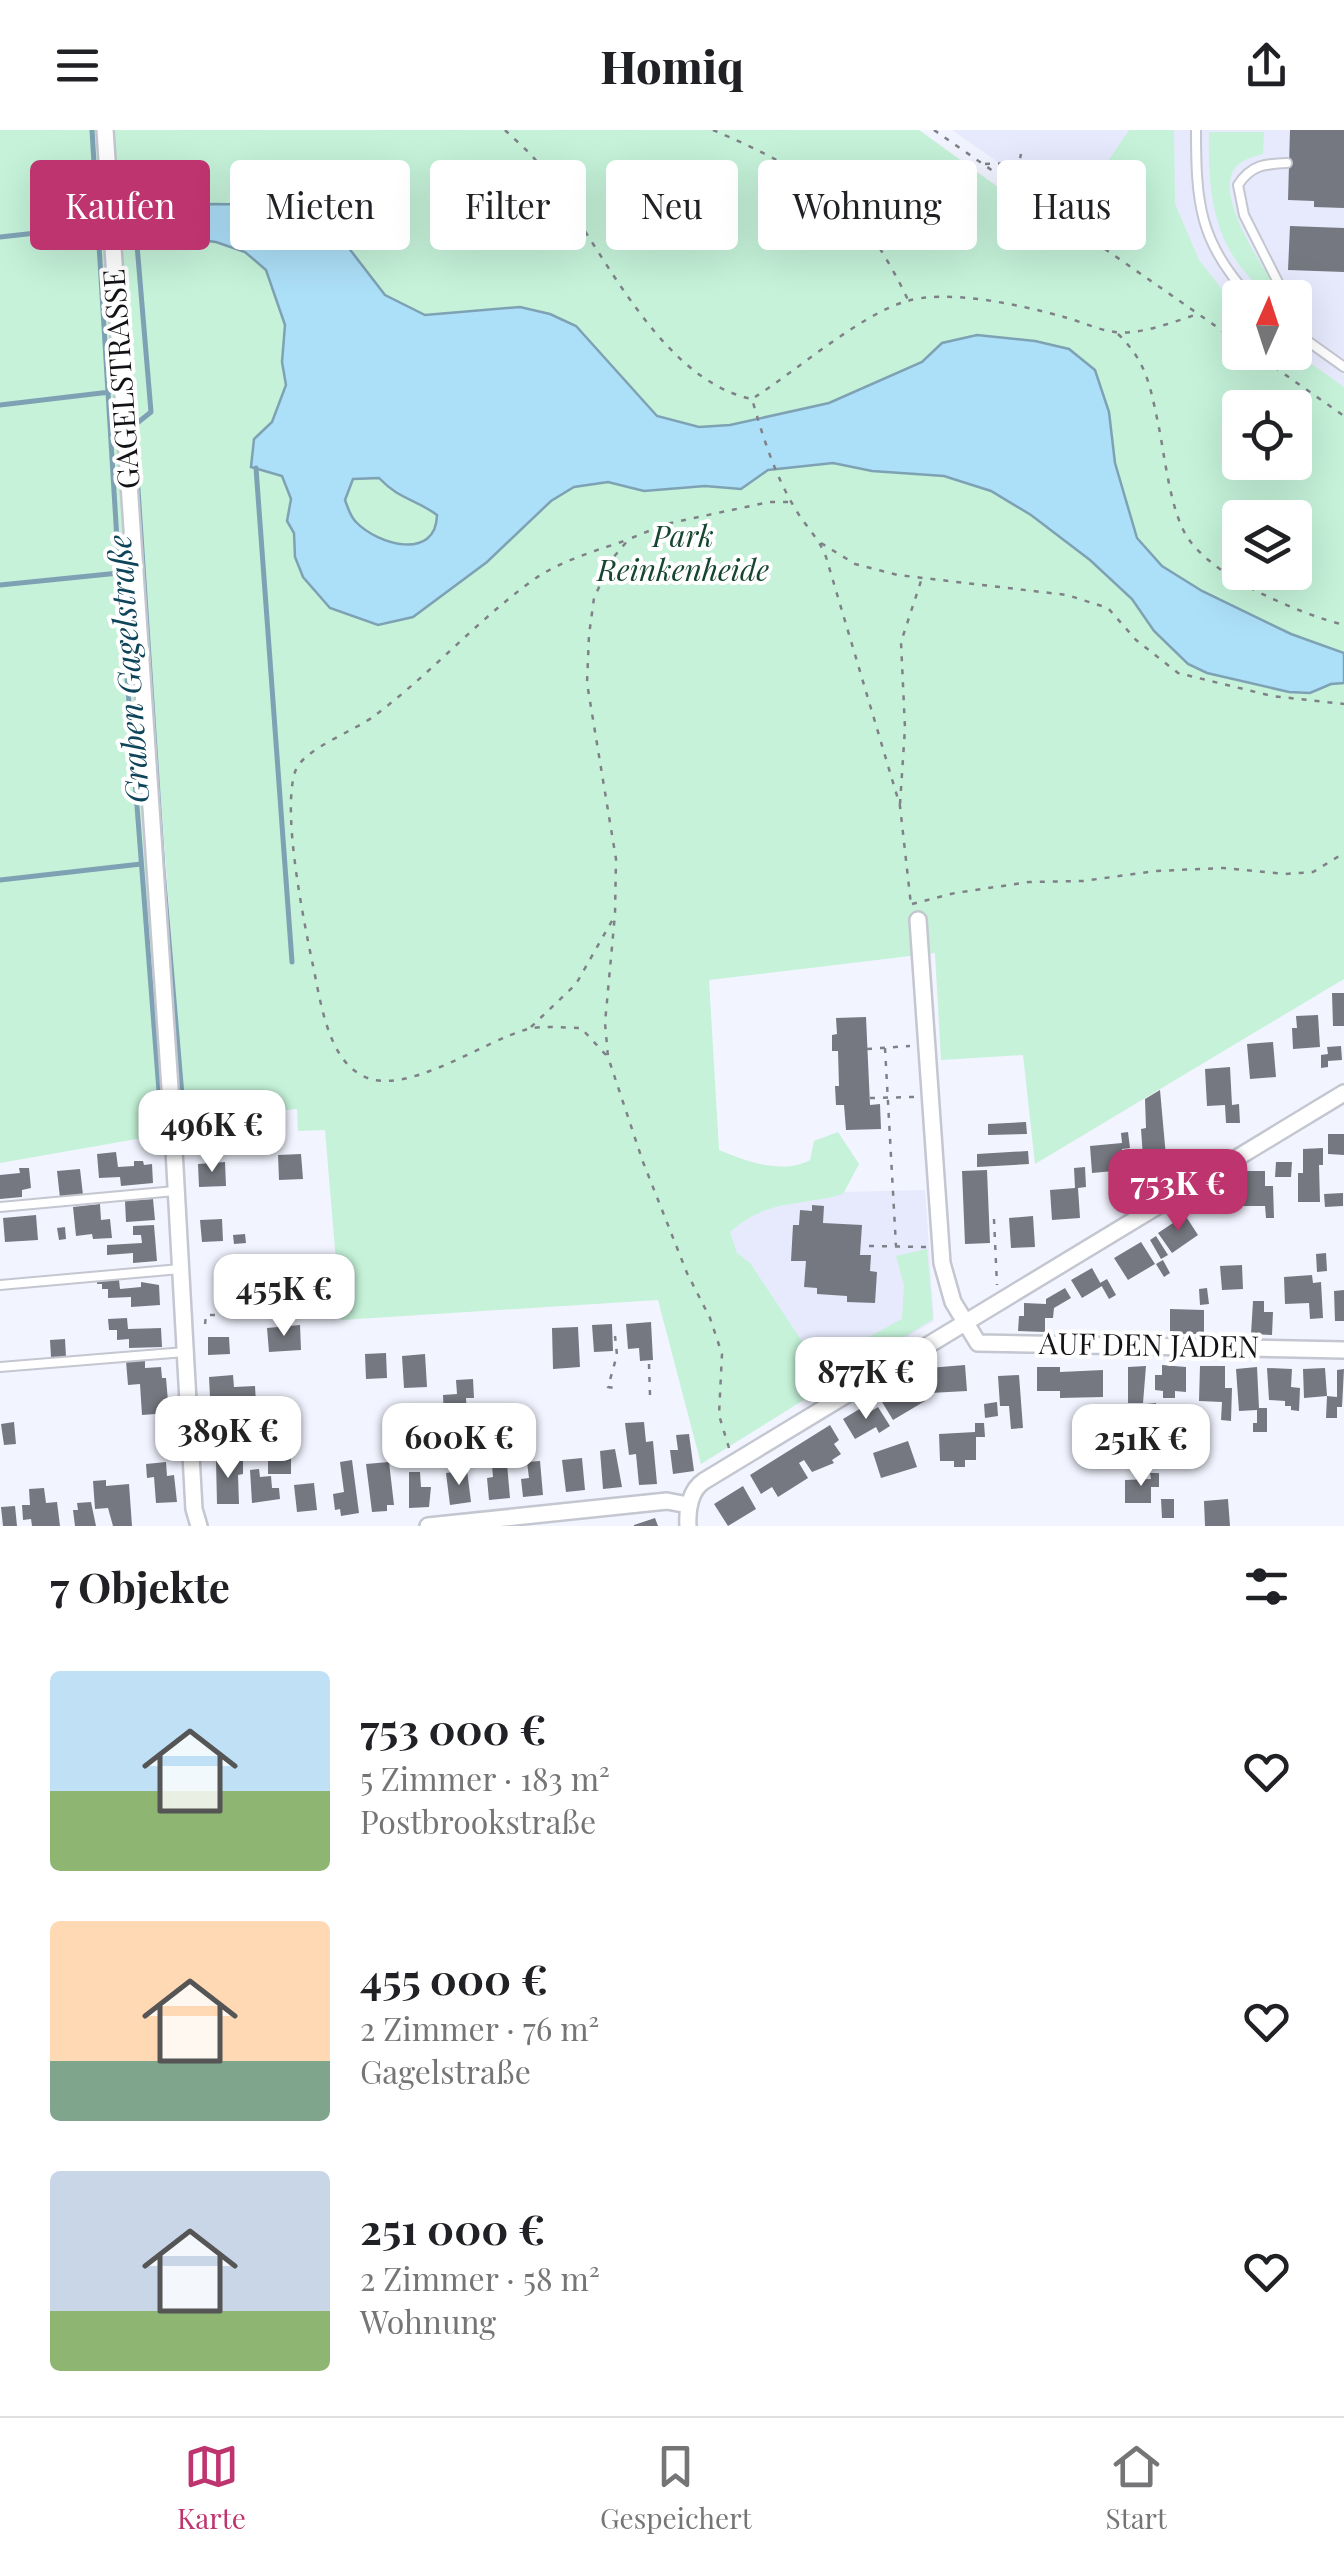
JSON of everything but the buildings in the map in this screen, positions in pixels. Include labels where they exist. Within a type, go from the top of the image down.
[{"type":"street","name":"GAGELSTRASSE","points":[[105,130],[194,1509],[199,1526]]},
{"type":"street","points":[[918,920],[940,1247],[954,1302],[965,1322]]},
{"type":"street","points":[[688,1526],[688,1505],[698,1485],[1344,1093]]},
{"type":"street","name":"AUF DEN JADEN","points":[[965,1322],[978,1343],[1344,1350]]},
{"type":"street","points":[[428,1526],[667,1501],[688,1505]]},
{"type":"lane","points":[[1196,130],[1201,218],[1234,280]]},
{"type":"lane","points":[[1277,280],[1244,215],[1238,184],[1246,173],[1261,164],[1287,163]]},
{"type":"lane","points":[[1312,345],[1344,367]]},
{"type":"lane","points":[[0,1207],[176,1190]]},
{"type":"lane","points":[[0,1285],[180,1268]]},
{"type":"lane","points":[[0,1366],[186,1352]]},
{"type":"path","points":[[505,130],[533,157],[640,313],[676,354],[711,384],[731,394],[752,399],[877,312],[908,300],[981,300],[1061,316],[1117,333],[1198,314]]},
{"type":"path","points":[[712,130],[756,148],[839,201],[862,222],[908,300]]},
{"type":"path","points":[[934,130],[1222,331]]},
{"type":"path","points":[[983,164],[1018,163],[1021,154]]},
{"type":"path","points":[[1117,333],[1138,353],[1149,383],[1178,517],[1190,542],[1223,570],[1282,605],[1344,624]]},
{"type":"path","points":[[1279,370],[1344,416]]},
{"type":"path","points":[[752,399],[779,480],[820,542],[900,806]]},
{"type":"path","points":[[615,914],[576,984],[530,1028],[412,1076],[364,1078],[346,1063],[328,1024],[304,922],[293,826],[295,768],[310,754],[373,718],[466,634],[539,576],[666,524],[769,502],[791,502]]},
{"type":"path","points":[[629,539],[612,559],[594,598],[589,636],[588,683],[616,858],[605,1023],[608,1057],[643,1162],[722,1354],[718,1416],[734,1462]]},
{"type":"path","points":[[820,542],[856,564],[922,580],[956,580],[1067,595],[1108,608],[1136,640],[1178,673],[1272,696],[1344,704]]},
{"type":"path","points":[[922,580],[902,642],[905,728],[900,806],[910,904],[1029,882],[1083,881],[1156,871],[1223,868],[1285,874],[1314,872],[1344,854]]},
{"type":"path","points":[[530,1028],[581,1028],[608,1057]]},
{"type":"path","points":[[867,1048],[926,1046]]},
{"type":"path","points":[[885,1048],[896,1246]]},
{"type":"path","points":[[870,1098],[930,1096]]},
{"type":"path","points":[[994,1219],[998,1302]]},
{"type":"path","points":[[869,1246],[940,1247]]},
{"type":"path","points":[[205,1324],[206,1315],[224,1315],[234,1307],[260,1306]]},
{"type":"path","points":[[615,1336],[616,1355],[608,1386],[620,1389]]},
{"type":"path","points":[[649,1364],[650,1396],[658,1394]]},
{"type":"shaded area","points":[[952,130],[1344,130],[1344,404],[1312,370],[1312,280],[1222,280],[1222,319],[1123,250],[1146,250],[1146,160],[997,162]]},
{"type":"shaded area","points":[[925,1190],[934,1321],[805,1398],[727,1267],[722,1195]]},
{"type":"green space","points":[[0,130],[99,130],[101,160],[30,160],[30,250],[107,250],[165,1134],[0,1163]]},
{"type":"green space","name":"Park Reinkenheide","points":[[111,130],[919,130],[960,160],[758,160],[758,250],[977,250],[977,172],[997,186],[997,250],[1146,250],[1146,160],[1109,160],[1129,130],[1174,130],[1175,204],[1199,260],[1222,289],[1222,370],[1312,370],[1312,364],[1344,387],[1344,979],[1035,1164],[1023,1055],[941,1060],[935,953],[709,980],[719,1150],[752,1162],[788,1166],[810,1160],[814,1141],[838,1132],[859,1164],[843,1194],[770,1208],[744,1221],[730,1232],[737,1253],[750,1263],[803,1343],[824,1361],[902,1319],[904,1285],[896,1256],[927,1249],[933,1319],[701,1464],[658,1300],[341,1320],[325,1130],[298,1131],[297,1109],[185,1121],[120,250],[210,250],[210,160],[113,160]]},
{"type":"green space","points":[[1209,132],[1264,132],[1263,154],[1244,160],[1235,168],[1230,194],[1242,228],[1271,280],[1251,280],[1225,241],[1214,206]]},
{"type":"water","points":[[210,204],[230,204],[230,247],[210,241]]},
{"type":"water","points":[[239,250],[350,250],[385,295],[425,315],[520,307],[550,314],[576,326],[657,416],[699,427],[730,425],[829,403],[922,362],[942,343],[977,335],[1069,349],[1095,370],[1109,412],[1115,463],[1137,538],[1162,566],[1202,591],[1291,634],[1344,653],[1344,683],[1310,693],[1289,692],[1207,673],[1188,664],[1154,631],[1132,599],[1090,560],[1031,515],[991,491],[944,476],[872,471],[833,463],[768,470],[741,489],[705,486],[644,491],[608,482],[574,487],[551,501],[487,562],[413,617],[378,625],[330,608],[303,577],[295,557],[294,533],[287,521],[291,499],[282,476],[251,467],[254,439],[272,422],[286,385],[282,362],[285,325],[266,270]],"holes":[[[379,478],[437,515],[427,539],[404,544],[378,537],[354,520],[345,500],[353,479]]]},
{"type":"waterway","points":[[92,130],[119,573],[161,1117]]},
{"type":"waterway","points":[[0,237],[30,234]]},
{"type":"waterway","name":"Graben Gagelstraße","points":[[137,250],[151,412],[136,424],[135,444],[184,1119]]},
{"type":"waterway","points":[[0,405],[110,392]]},
{"type":"waterway","points":[[256,468],[292,962]]},
{"type":"waterway","points":[[0,585],[119,573]]},
{"type":"waterway","points":[[0,880],[141,864]]}]
